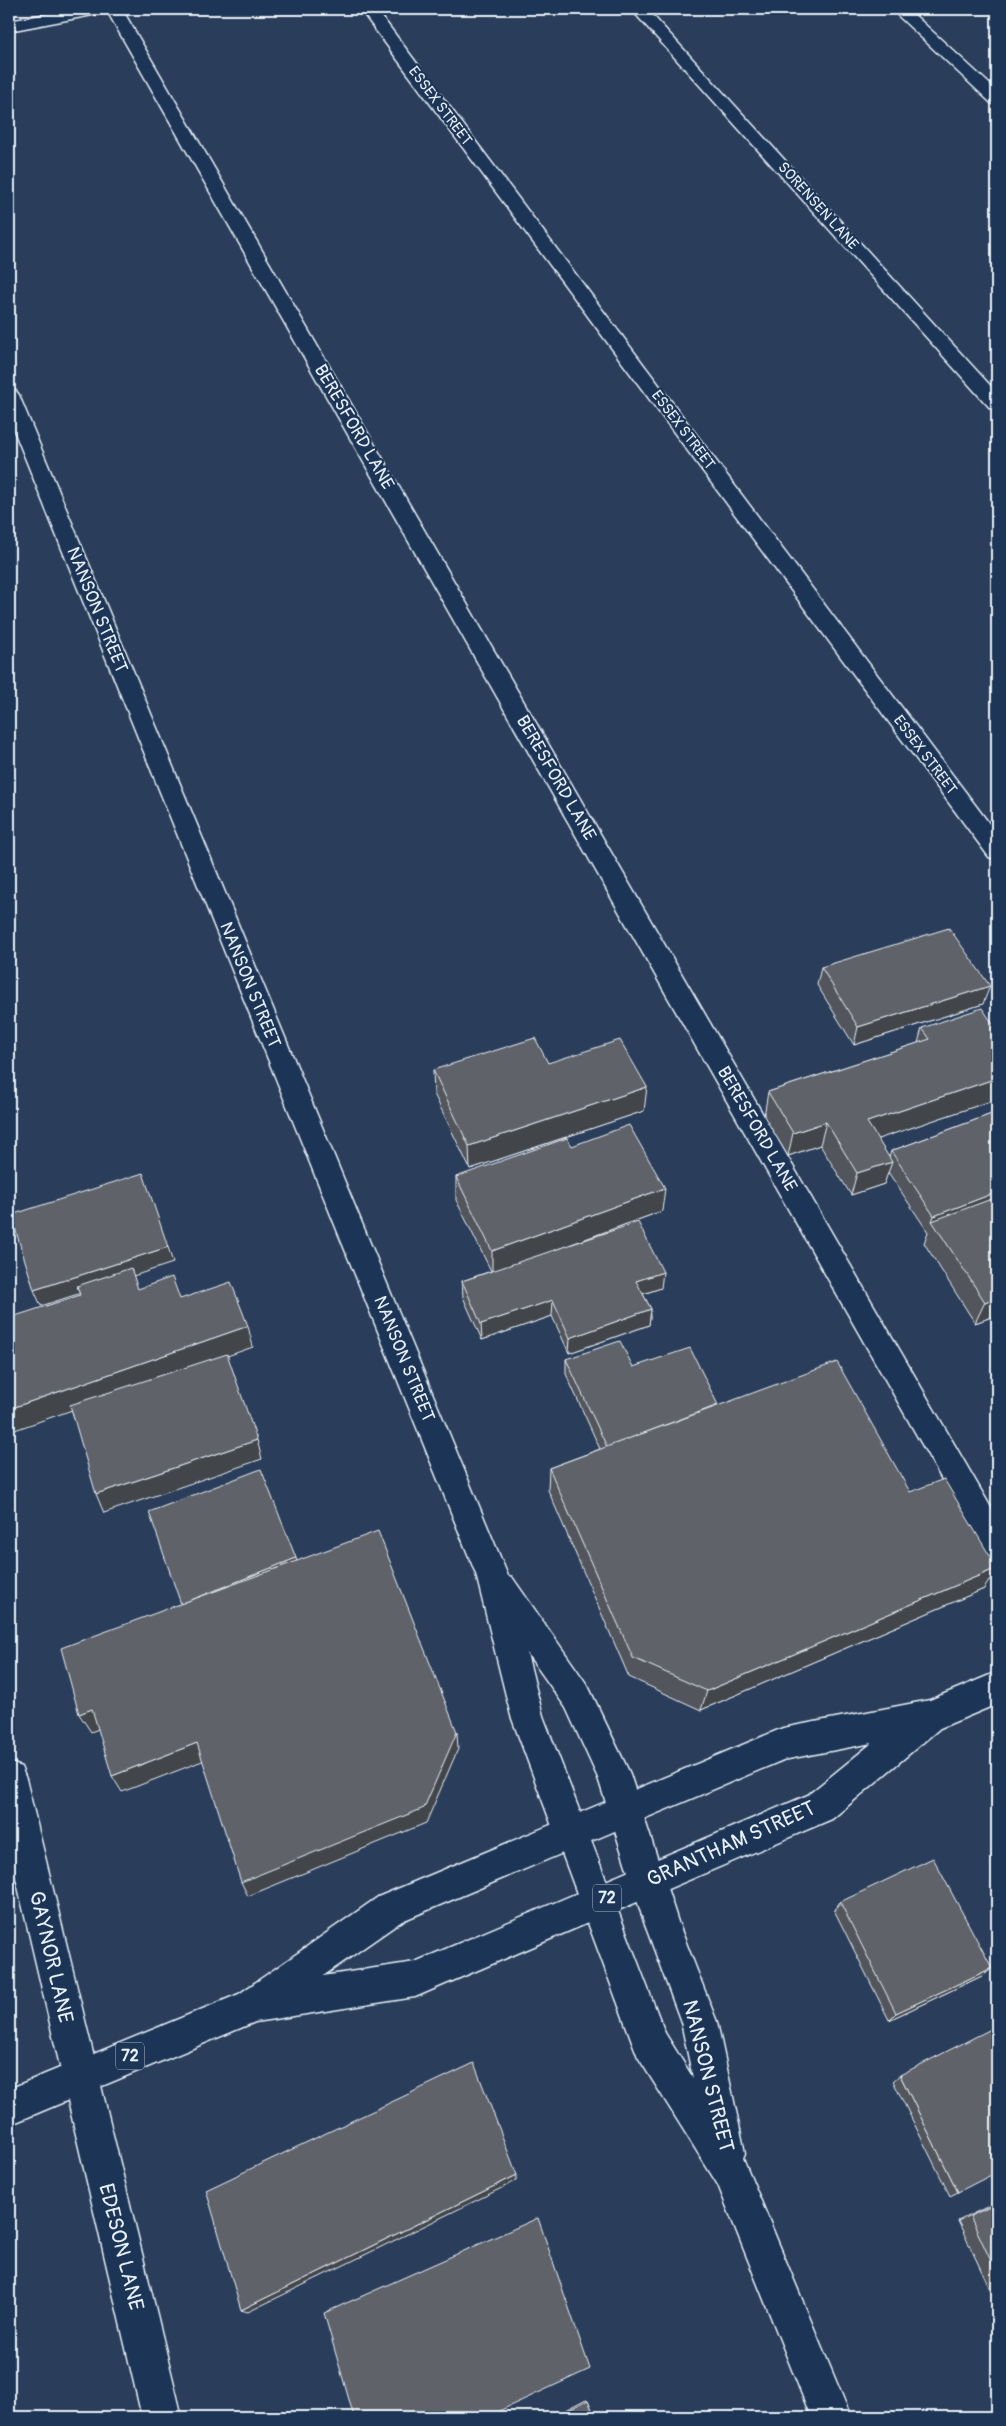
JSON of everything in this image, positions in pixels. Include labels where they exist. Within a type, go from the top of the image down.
[{"type":"street","points":[[9,26],[98,9]]},
{"type":"street","name":"BERESFORD LANE","points":[[114,9],[997,1547]]},
{"type":"street","name":"ESSEX STREET","points":[[368,9],[997,851]]},
{"type":"street","name":"SORENSEN LANE","points":[[639,9],[997,404]]},
{"type":"street","points":[[899,9],[997,100]]},
{"type":"street","name":"NANSON STREET","points":[[9,395],[492,1574],[526,1716],[651,2044],[731,2174],[831,2417]]},
{"type":"street","name":"NANSON STREET","points":[[492,1574],[577,1697],[613,1774],[647,1881],[699,2022],[731,2174]]},
{"type":"street","name":"GRANTHAM STREET","points":[[9,2107],[251,2006],[390,1909],[784,1744],[931,1716],[997,1688]]},
{"type":"street","name":"GRANTHAM STREET","points":[[251,2006],[415,1979],[647,1881],[820,1807],[931,1716]]},
{"type":"street","name":"GAYNOR LANE","points":[[9,1779],[80,2077]]},
{"type":"street","name":"EDESON LANE","points":[[80,2077],[162,2417]]},
{"type":"building","points":[[949,928],[990,986],[858,1027],[821,967]]},
{"type":"building","points":[[982,1008],[995,1027],[997,1027],[997,1078],[867,1122],[892,1162],[857,1173],[826,1122],[793,1133],[768,1092],[930,1039],[922,1028]]},
{"type":"building","points":[[535,1038],[548,1063],[620,1040],[647,1087],[469,1146],[433,1070]]},
{"type":"building","points":[[997,1112],[997,1192],[934,1216],[891,1151]]},
{"type":"building","points":[[629,1125],[665,1188],[492,1251],[456,1177],[567,1138],[572,1146]]},
{"type":"building","points":[[143,1173],[168,1247],[34,1290],[11,1215]]},
{"type":"building","points":[[997,1197],[997,1297],[985,1302],[932,1221]]},
{"type":"building","points":[[638,1222],[663,1272],[636,1281],[651,1309],[570,1338],[553,1300],[481,1324],[462,1281]]},
{"type":"building","points":[[131,1268],[138,1289],[172,1277],[180,1299],[231,1282],[248,1326],[9,1409],[9,1362],[13,1360],[9,1344],[9,1318],[80,1295],[77,1286]]},
{"type":"building","points":[[620,1341],[633,1367],[690,1348],[718,1405],[607,1447],[566,1359]]},
{"type":"building","points":[[227,1354],[257,1440],[96,1494],[70,1405]]},
{"type":"building","points":[[837,1362],[910,1492],[944,1479],[997,1568],[707,1691],[633,1658],[549,1468]]},
{"type":"building","points":[[261,1469],[296,1558],[181,1604],[149,1512]]},
{"type":"building","points":[[378,1531],[457,1732],[424,1808],[241,1882],[197,1743],[112,1776],[92,1709],[79,1714],[61,1648]]},
{"type":"building","points":[[933,1858],[992,1968],[896,2013],[840,1902]]},
{"type":"building","points":[[997,2026],[997,2172],[958,2192],[900,2075]]},
{"type":"building","points":[[474,2063],[517,2175],[241,2310],[206,2190]]},
{"type":"building","points":[[997,2204],[997,2274],[970,2216]]},
{"type":"building","points":[[538,2218],[590,2369],[486,2417],[354,2417],[324,2313]]},
{"type":"building","points":[[588,2400],[595,2417],[555,2417]]}]
